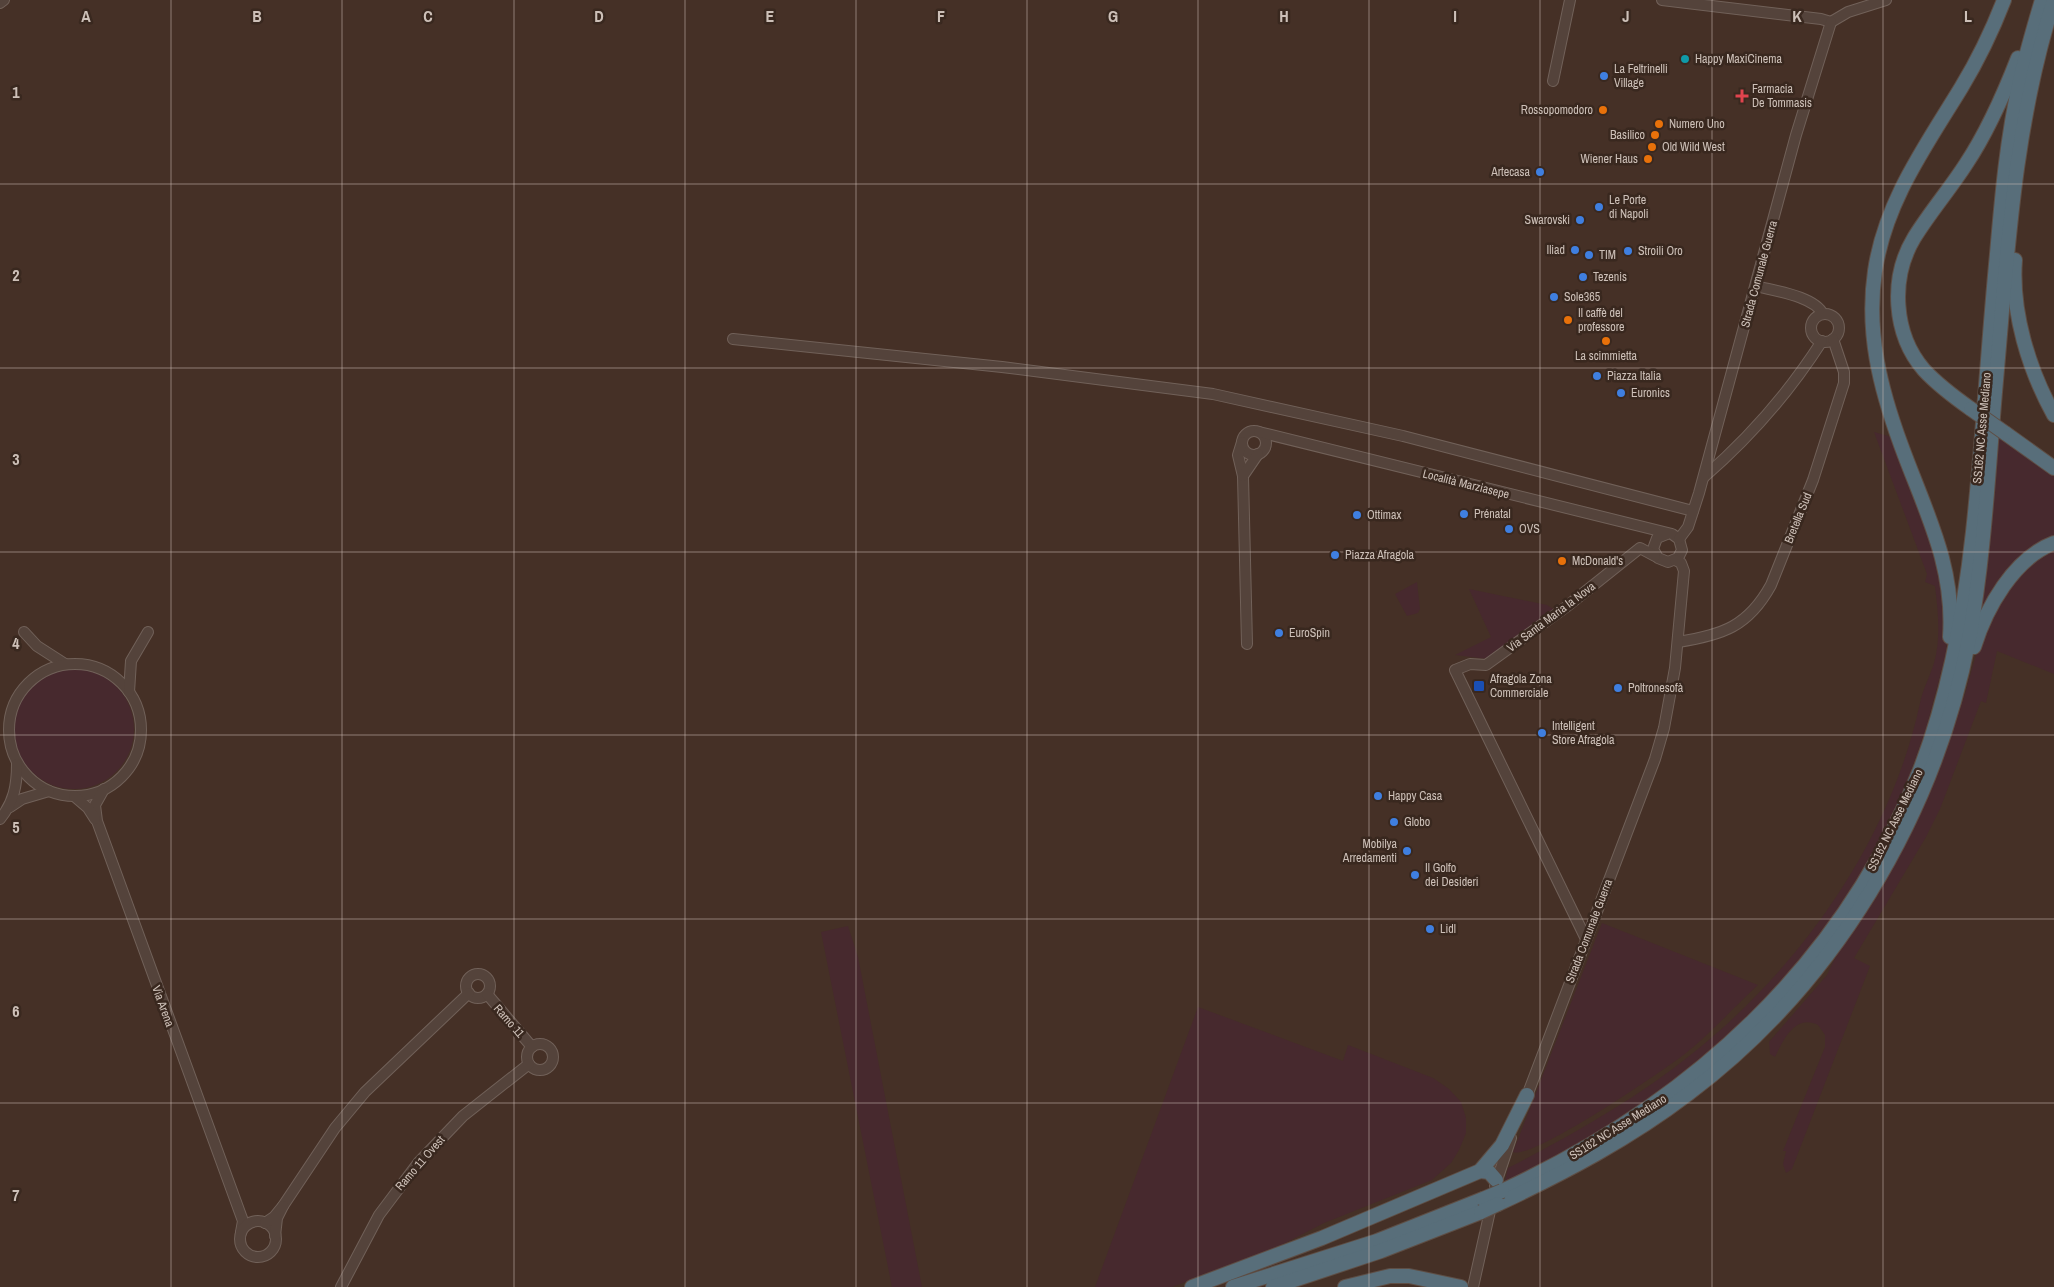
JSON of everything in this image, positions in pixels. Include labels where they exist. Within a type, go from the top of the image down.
[{"type":"highway","points":[[1940,728],[1949,644],[1950,606],[1947,574],[1935,533],[1885,399],[1874,344],[1872,303],[1879,251],[1897,195],[1972,70],[2004,0]]},
{"type":"highway","points":[[2046,1],[1988,125],[1968,162],[1914,239],[1900,275],[1898,306],[1901,323],[1913,353],[1935,381],[2054,468]]},
{"type":"highway","name":"SS162 NC Asse Mediano","points":[[1273,1287],[1380,1251],[1482,1206],[1499,1185],[1574,1155],[1656,1104],[1711,1061],[1777,998],[1826,939],[1870,872],[1940,728],[1957,643],[1973,532],[2001,202],[2011,128],[2020,80],[2046,1]]},
{"type":"highway","name":"SS162 NC Asse Mediano","points":[[1233,1287],[1482,1206],[1498,1204],[1580,1164],[1662,1113],[1719,1070],[1786,1005],[1834,946],[1881,875],[1917,804],[1968,643],[1976,594],[2011,213],[2022,130],[2044,30],[2046,1]]},
{"type":"highway","points":[[2022,130],[2023,159],[2014,268],[2017,299],[2022,332],[2032,367],[2054,415]]},
{"type":"highway","points":[[1940,728],[1962,690],[1977,636],[1996,598],[2029,559],[2054,543]]},
{"type":"highway","points":[[1192,1287],[1322,1238],[1480,1171],[1502,1146],[1527,1094]]},
{"type":"highway","points":[[1480,1171],[1489,1172],[1499,1185]]},
{"type":"highway","points":[[1345,1287],[1390,1276],[1409,1276],[1461,1287]]},
{"type":"street","points":[[0,3],[4,0]]},
{"type":"street","points":[[1553,81],[1570,0]]},
{"type":"street","points":[[1662,0],[1831,22],[1848,12],[1886,0]]},
{"type":"street","name":"Strada Comunale Guerra","points":[[1679,539],[1688,527],[1703,477],[1796,135],[1831,22]]},
{"type":"street","points":[[1756,286],[1811,302],[1820,308],[1823,314]]},
{"type":"street","points":[[1703,477],[1727,457],[1759,422],[1795,379],[1822,341],[1833,339],[1839,332],[1838,322],[1832,316],[1823,314],[1815,319],[1812,327],[1814,335],[1822,341]]},
{"type":"street","points":[[734,339],[992,366],[1213,394],[1403,436],[1693,511]]},
{"type":"street","name":"Bretella Sud","points":[[1678,642],[1705,638],[1736,626],[1763,600],[1771,585],[1813,480],[1844,383],[1844,372],[1833,339]]},
{"type":"street","points":[[1242,476],[1261,452],[1266,441],[1259,432],[1248,432],[1242,442],[1238,455],[1242,476],[1247,644]]},
{"type":"street","name":"Località Marziasepe","points":[[1259,432],[1667,534]]},
{"type":"street","points":[[1242,442],[1247,452],[1261,452],[1286,440]]},
{"type":"street","points":[[1645,528],[1655,542]]},
{"type":"street","points":[[1667,534],[1679,539],[1682,550],[1675,560],[1664,562],[1655,556],[1653,548],[1660,536],[1667,534]]},
{"type":"street","name":"Via Santa Maria la Nova","points":[[1586,939],[1455,670],[1470,664],[1486,665],[1566,607],[1640,548],[1655,556]]},
{"type":"street","name":"Strada Comunale Guerra","points":[[1473,1287],[1499,1185],[1527,1094],[1655,759],[1670,699],[1678,642],[1684,571],[1681,563],[1675,560]]},
{"type":"street","points":[[24,632],[37,646],[65,664]]},
{"type":"street","points":[[129,692],[131,661],[148,632]]},
{"type":"street","points":[[65,664],[86,664],[97,667],[120,681],[129,692],[135,703],[140,721],[140,739],[137,752],[124,773],[104,789],[74,796],[49,791],[31,780],[17,763],[12,752],[8,730],[11,713],[17,697],[32,679],[53,667],[65,664]]},
{"type":"street","points":[[10,807],[16,784],[17,763]]},
{"type":"street","name":"Via Arena","points":[[104,789],[95,805],[97,821],[231,1190],[243,1221],[241,1232],[242,1248],[250,1255],[256,1257],[268,1254],[272,1249],[275,1237],[270,1226],[244,1211],[231,1190]]},
{"type":"street","points":[[0,819],[10,807],[22,799],[49,791]]},
{"type":"street","name":"Via Arena","points":[[74,796],[88,808],[97,821]]},
{"type":"street","name":"Ramo 11","points":[[478,974],[488,980],[490,987],[486,994],[475,997],[469,993],[466,986],[468,979],[478,974]]},
{"type":"street","points":[[241,1232],[248,1224],[262,1222],[274,1217],[335,1128],[365,1092],[469,993]]},
{"type":"street","name":"Ramo 11","points":[[486,994],[532,1048]]},
{"type":"street","name":"Ramo 11","points":[[539,1045],[546,1046],[552,1052],[552,1061],[544,1070],[536,1069],[529,1064],[528,1054],[532,1048],[539,1045]]},
{"type":"street","name":"Ramo 11 Ovest","points":[[342,1287],[379,1214],[418,1163],[463,1116],[529,1064]]},
{"type":"street","points":[[275,1237],[277,1218],[283,1206]]},
{"type":"shaded area","points":[[1874,432],[1895,438],[1937,550],[1949,617],[1946,654],[1926,729],[1903,794],[1887,828],[1857,883],[1825,931],[1773,994],[1732,1036],[1620,1122],[1504,1185],[1508,1168],[1556,1143],[1649,1086],[1693,1053],[1733,1019],[1770,981],[1805,940],[1836,896],[1864,851],[1888,803],[1906,754],[1921,698],[1934,663],[1938,635],[1938,615],[1935,586],[1925,582],[1927,574]]},
{"type":"shaded area","points":[[1997,434],[2054,474],[2054,539],[1979,616]]},
{"type":"shaded area","points":[[2054,547],[2054,674],[1997,651],[1986,703],[1981,701],[1940,809],[1926,837],[1854,958],[1870,966],[1792,1169],[1786,1173],[1783,1164],[1786,1151],[1783,1151],[1825,1047],[1825,1035],[1818,1025],[1810,1022],[1803,1023],[1791,1030],[1786,1036],[1775,1057],[1770,1054],[1769,1042],[1827,975],[1838,952],[1853,931],[1903,848],[1940,767],[1965,694],[1980,640],[2003,594],[2032,561]]},
{"type":"shaded area","points":[[1417,582],[1420,609],[1418,613],[1407,616],[1395,594]]},
{"type":"shaded area","points":[[1469,589],[1547,605],[1555,610],[1488,659],[1455,655],[1491,637]]},
{"type":"shaded area","points":[[74,669],[97,674],[116,687],[129,706],[134,729],[129,752],[116,771],[97,784],[74,789],[51,784],[32,771],[19,752],[14,729],[19,706],[32,687],[51,674]]},
{"type":"shaded area","points":[[1602,923],[1758,985],[1696,1045],[1653,1076],[1599,1112],[1545,1143],[1525,1151],[1513,1152]]},
{"type":"shaded area","points":[[848,926],[858,957],[922,1287],[892,1287],[821,932]]},
{"type":"shaded area","points":[[1198,1007],[1343,1061],[1348,1045],[1433,1078],[1449,1089],[1461,1102],[1466,1118],[1466,1133],[1451,1163],[1432,1180],[1324,1223],[1270,1251],[1172,1287],[1095,1287]]},
{"type":"place","name":"Happy MaxiCinema","points":[[1685,59]]},
{"type":"place","name":"La Feltrinelli Village","points":[[1604,76]]},
{"type":"place","name":"Farmacia De Tommasis","points":[[1742,96]]},
{"type":"place","name":"Rossopomodoro","points":[[1603,110]]},
{"type":"place","name":"Numero Uno","points":[[1659,124]]},
{"type":"place","name":"Basilico","points":[[1655,135]]},
{"type":"place","name":"Old Wild West","points":[[1652,147]]},
{"type":"place","name":"Wiener Haus","points":[[1648,159]]},
{"type":"place","name":"Artecasa","points":[[1540,172]]},
{"type":"place","name":"Le Porte di Napoli","points":[[1599,207]]},
{"type":"place","name":"Swarovski","points":[[1580,220]]},
{"type":"place","name":"Iliad","points":[[1575,250]]},
{"type":"place","name":"Stroili Oro","points":[[1628,251]]},
{"type":"place","name":"TIM","points":[[1589,255]]},
{"type":"place","name":"Tezenis","points":[[1583,277]]},
{"type":"place","name":"Sole365","points":[[1554,297]]},
{"type":"place","name":"Il caffè del professore","points":[[1568,320]]},
{"type":"place","name":"La scimmietta","points":[[1606,341]]},
{"type":"place","name":"Piazza Italia","points":[[1597,376]]},
{"type":"place","name":"Euronics","points":[[1621,393]]},
{"type":"place","name":"Prénatal","points":[[1464,514]]},
{"type":"place","name":"Ottimax","points":[[1357,515]]},
{"type":"place","name":"OVS","points":[[1509,529]]},
{"type":"place","name":"Piazza Afragola","points":[[1335,555]]},
{"type":"place","name":"McDonald's","points":[[1562,561]]},
{"type":"place","name":"EuroSpin","points":[[1279,633]]},
{"type":"place","name":"Afragola Zona Commerciale","points":[[1479,686]]},
{"type":"place","name":"Poltronesofà","points":[[1618,688]]},
{"type":"place","name":"Intelligent Store Afragola","points":[[1542,733]]},
{"type":"place","name":"Happy Casa","points":[[1378,796]]},
{"type":"place","name":"Globo","points":[[1394,822]]},
{"type":"place","name":"Mobilya Arredamenti","points":[[1407,851]]},
{"type":"place","name":"Il Golfo dei Desideri","points":[[1415,875]]},
{"type":"place","name":"Lidl","points":[[1430,929]]}]
